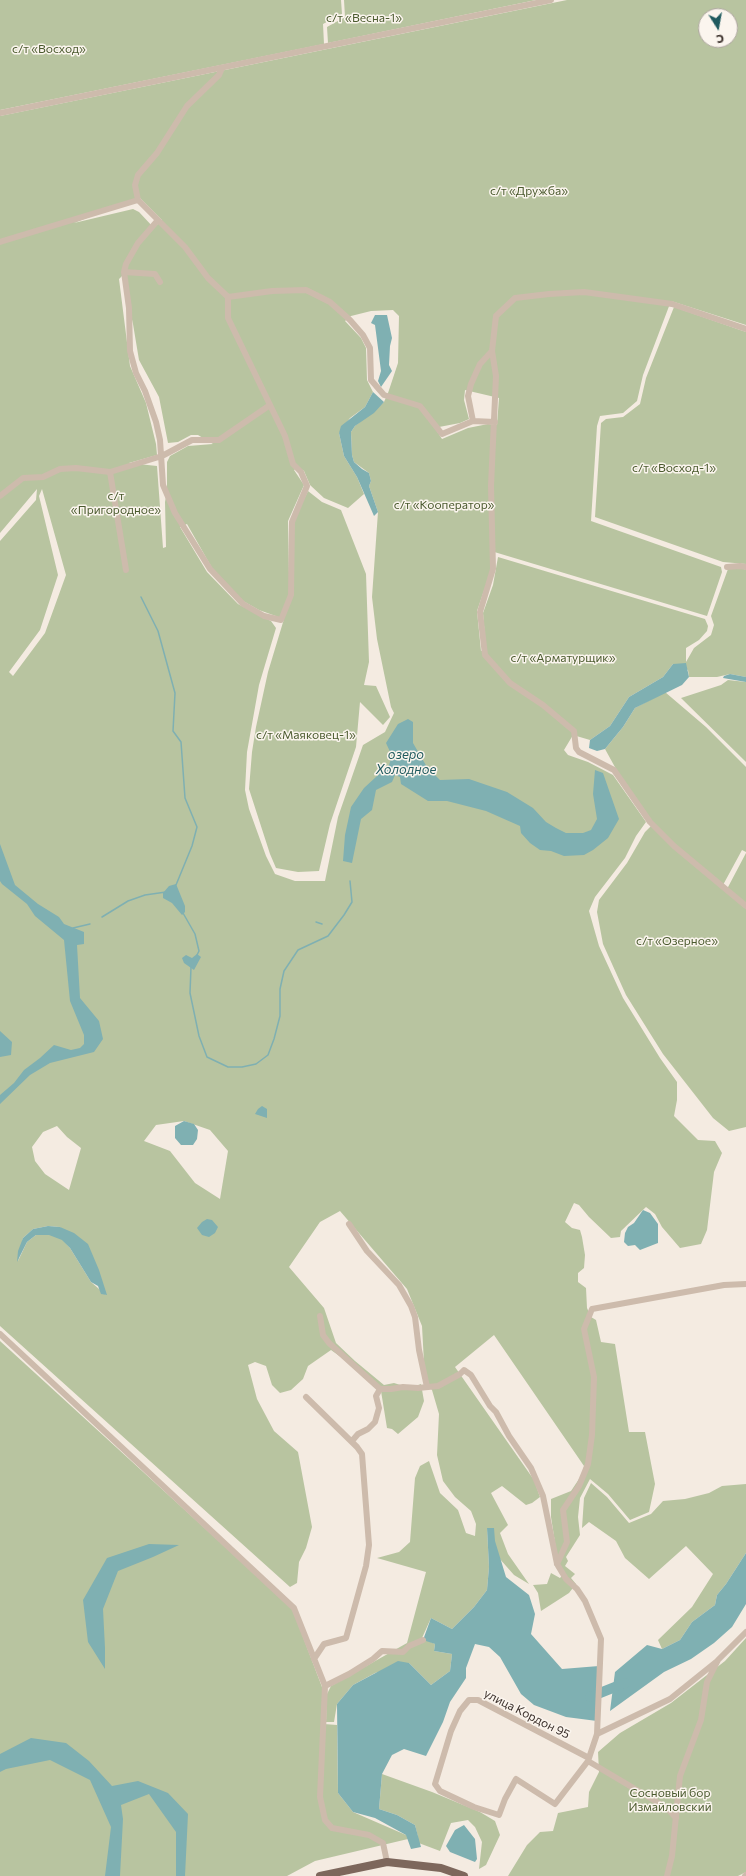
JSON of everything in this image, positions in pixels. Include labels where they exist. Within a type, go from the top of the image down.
[{"type":"main road","points":[[320,1876],[387,1862],[441,1868],[464,1876]]},
{"type":"street","points":[[0,113],[551,0]]},
{"type":"street","points":[[158,220],[138,243],[126,264],[124,272],[129,308],[130,351],[136,373],[145,391],[156,422],[162,456],[163,485],[174,513],[210,569],[243,604],[264,616],[281,620],[291,595],[292,522],[307,486],[302,472],[293,464],[285,436],[228,318],[228,297],[208,278],[185,247],[158,220],[138,200],[135,185],[138,175],[157,153],[187,106],[219,75],[222,68]]},
{"type":"street","points":[[0,242],[138,200]]},
{"type":"street","points":[[124,272],[155,274],[160,282]]},
{"type":"street","points":[[228,297],[272,291],[306,290],[330,302],[350,320],[363,335],[370,348],[371,380],[384,395],[420,406],[442,434],[473,421],[495,422]]},
{"type":"street","points":[[746,329],[672,304],[584,292],[515,298],[496,316],[492,351],[496,376],[491,486],[493,569],[480,612],[485,655],[510,683],[543,705],[574,731],[576,748],[579,752],[614,770],[650,822],[674,846],[746,906]]},
{"type":"street","points":[[473,421],[468,396],[471,384],[480,364],[492,351]]},
{"type":"street","points":[[0,496],[23,478],[43,477],[60,470],[76,468],[110,472],[162,456],[192,440],[219,440],[270,405]]},
{"type":"street","points":[[110,472],[126,570]]},
{"type":"street","points":[[727,567],[746,567]]},
{"type":"street","points":[[320,1316],[323,1335],[329,1343],[380,1389],[427,1387],[419,1350],[415,1317],[411,1306],[399,1285],[367,1251],[349,1224]]},
{"type":"street","points":[[557,1564],[567,1542],[563,1510],[579,1486],[588,1464],[592,1435],[594,1377],[584,1329],[592,1309],[724,1285],[746,1284]]},
{"type":"street","points":[[0,1334],[294,1608],[325,1686],[320,1797],[325,1820],[332,1828],[369,1835],[383,1843],[387,1862]]},
{"type":"street","name":"улица Кордон 95","points":[[427,1387],[444,1383],[464,1370],[471,1375],[531,1468],[543,1496],[546,1521],[557,1564],[566,1579],[577,1589],[585,1601],[601,1639],[597,1734],[588,1760],[555,1804],[516,1778],[505,1799],[499,1815],[474,1807],[440,1791],[435,1784],[460,1711],[469,1700],[478,1700],[588,1760],[667,1808],[676,1818]]},
{"type":"street","points":[[352,1441],[358,1434],[368,1429],[375,1422],[379,1408],[376,1396],[380,1389]]},
{"type":"street","points":[[306,1397],[352,1441],[362,1454],[369,1545],[366,1566],[346,1638],[324,1644],[314,1659]]},
{"type":"street","points":[[597,1734],[670,1699],[718,1660],[746,1632]]},
{"type":"street","points":[[325,1686],[367,1663],[382,1651],[403,1652],[409,1646],[423,1640]]},
{"type":"street","points":[[667,1876],[672,1856],[680,1776],[701,1720],[707,1682],[718,1660]]},
{"type":"green space","name":"с/т «Восход»","points":[[0,0],[341,0],[342,14],[323,24],[324,44],[0,110]]},
{"type":"green space","name":"с/т «Весна-1»","points":[[344,0],[536,0],[328,43],[327,27],[345,17]]},
{"type":"green space","points":[[567,0],[746,0],[746,325],[671,301],[643,375],[637,401],[623,413],[600,416],[597,426],[591,521],[721,567],[722,572],[707,616],[491,551],[491,570],[477,611],[481,651],[486,649],[483,613],[493,585],[498,557],[705,619],[708,626],[707,631],[699,640],[686,648],[686,662],[694,648],[711,635],[714,625],[711,616],[728,569],[740,567],[746,570],[746,677],[730,674],[717,677],[689,677],[688,670],[673,664],[663,677],[629,697],[610,726],[590,740],[573,735],[564,750],[568,755],[588,762],[613,775],[646,822],[636,836],[625,858],[595,897],[589,911],[599,946],[623,998],[660,1058],[677,1082],[677,1100],[674,1116],[698,1140],[715,1141],[722,1153],[714,1172],[707,1230],[701,1244],[680,1248],[662,1227],[655,1214],[646,1207],[621,1231],[620,1237],[611,1238],[579,1205],[574,1203],[565,1222],[572,1228],[580,1230],[582,1237],[585,1255],[584,1268],[578,1273],[578,1282],[586,1288],[587,1308],[591,1317],[596,1320],[601,1342],[615,1344],[629,1432],[645,1432],[655,1484],[649,1512],[630,1520],[608,1494],[590,1479],[580,1498],[578,1517],[580,1535],[566,1557],[568,1561],[565,1566],[575,1574],[571,1578],[576,1584],[569,1593],[541,1611],[538,1593],[533,1585],[547,1584],[551,1573],[560,1578],[564,1573],[558,1562],[551,1517],[551,1499],[571,1491],[583,1473],[584,1466],[494,1335],[455,1367],[534,1480],[540,1497],[532,1503],[526,1505],[502,1486],[491,1493],[508,1525],[500,1533],[508,1554],[529,1584],[514,1575],[499,1558],[494,1541],[494,1528],[487,1528],[489,1567],[487,1590],[474,1607],[452,1629],[431,1618],[422,1638],[435,1644],[434,1651],[452,1654],[450,1671],[431,1685],[409,1663],[375,1673],[353,1685],[337,1704],[334,1722],[326,1722],[327,1694],[331,1686],[407,1643],[426,1572],[377,1558],[399,1552],[410,1542],[415,1478],[420,1466],[429,1461],[440,1493],[458,1510],[466,1533],[475,1536],[476,1524],[471,1511],[455,1497],[443,1481],[437,1455],[439,1414],[432,1390],[425,1381],[422,1326],[407,1289],[340,1211],[320,1222],[289,1267],[324,1308],[336,1343],[355,1361],[384,1385],[394,1383],[410,1388],[421,1384],[424,1401],[418,1417],[398,1434],[392,1429],[387,1428],[381,1391],[359,1370],[331,1350],[308,1366],[303,1379],[291,1390],[280,1393],[272,1385],[266,1366],[255,1362],[248,1365],[257,1399],[274,1431],[298,1452],[312,1527],[306,1548],[299,1562],[297,1583],[290,1587],[0,1326],[0,541],[36,500],[37,489],[0,533],[0,116]],"holes":[[[140,198],[162,220],[154,228],[139,212],[133,209],[74,223]],[[122,276],[133,324],[139,360],[159,397],[168,443],[178,442],[191,435],[198,435],[213,444],[188,446],[170,456],[167,462],[167,491],[165,502],[166,547],[163,548],[157,466],[129,463],[157,455],[156,444],[146,403],[130,366],[119,279]],[[393,310],[399,316],[398,363],[388,393],[384,402],[355,426],[351,432],[352,455],[354,462],[369,473],[371,481],[369,486],[378,512],[372,597],[377,639],[391,707],[394,713],[385,732],[363,745],[338,817],[325,881],[295,881],[275,874],[266,856],[249,809],[245,790],[247,752],[259,685],[276,628],[271,621],[238,604],[207,572],[180,527],[187,524],[212,568],[243,601],[259,610],[284,619],[268,672],[256,727],[249,789],[276,868],[298,872],[319,871],[330,824],[356,747],[360,702],[383,725],[390,717],[376,686],[364,685],[369,662],[366,574],[341,510],[322,502],[308,491],[293,521],[289,574],[288,521],[304,485],[294,470],[298,467],[304,471],[310,485],[324,498],[348,508],[364,494],[357,477],[344,456],[339,433],[350,418],[365,407],[373,392],[367,380],[366,348],[361,338],[345,321],[351,316],[371,311]],[[465,390],[499,398],[497,425],[488,424],[468,428],[442,439],[433,425],[439,427],[460,423],[469,419],[464,400]],[[42,489],[66,575],[45,633],[13,676],[9,672],[40,630],[58,575],[39,496]],[[184,1121],[210,1130],[228,1151],[220,1199],[195,1183],[170,1151],[144,1141],[156,1125]],[[57,1126],[67,1137],[81,1148],[69,1190],[45,1174],[35,1161],[32,1147],[43,1132]],[[48,1226],[60,1227],[106,1295],[91,1282],[70,1248],[62,1239],[49,1234],[36,1235],[27,1242],[18,1261],[23,1238],[33,1229]]]},
{"type":"green space","name":"с/т «Восход-1»","points":[[674,307],[746,332],[746,564],[723,562],[595,517],[601,423],[606,419],[623,417],[640,404],[646,378]]},
{"type":"green space","points":[[728,680],[746,682],[746,762],[681,698],[721,685]]},
{"type":"green space","points":[[665,692],[706,727],[746,767],[746,852],[742,850],[723,885],[675,845],[652,821],[616,769],[605,749],[623,727],[635,708]]},
{"type":"green space","name":"с/т «Озерное»","points":[[651,826],[746,909],[746,1127],[729,1131],[713,1118],[663,1054],[626,995],[603,944],[597,912],[599,900],[627,863],[645,832]]},
{"type":"green space","points":[[746,853],[746,904],[727,889]]},
{"type":"green space","points":[[0,1341],[292,1608],[322,1687],[324,1724],[337,1725],[338,1793],[353,1812],[406,1835],[418,1837],[415,1825],[397,1815],[379,1809],[382,1774],[432,1792],[480,1812],[495,1821],[500,1835],[486,1865],[479,1869],[482,1842],[475,1827],[468,1820],[451,1823],[440,1851],[408,1839],[315,1861],[287,1876],[0,1876]]},
{"type":"green space","points":[[591,1483],[607,1497],[629,1523],[651,1514],[663,1501],[685,1499],[709,1493],[722,1486],[746,1484],[746,1553],[717,1595],[715,1605],[692,1622],[680,1640],[662,1649],[658,1640],[692,1607],[713,1574],[686,1546],[649,1579],[625,1558],[616,1541],[589,1522],[582,1528],[584,1498]]},
{"type":"green space","name":"Сосновый бор Измайловский","points":[[746,1638],[746,1872],[738,1876],[508,1876],[527,1845],[540,1832],[553,1831],[558,1813],[588,1807],[589,1792],[599,1772],[598,1752],[620,1733],[671,1703],[725,1661]]},
{"type":"water","points":[[375,315],[387,315],[392,338],[389,365],[392,371],[381,387],[378,381],[381,371],[375,325],[371,323]]},
{"type":"water","points":[[373,392],[384,402],[374,413],[355,426],[351,432],[352,455],[354,462],[369,473],[371,481],[369,486],[378,512],[374,516],[357,477],[344,456],[339,433],[341,426],[365,407]]},
{"type":"water","points":[[686,663],[689,677],[682,685],[635,708],[623,727],[605,749],[597,751],[589,748],[590,740],[610,726],[629,697],[663,677],[673,664]]},
{"type":"water","points":[[730,674],[746,677],[746,682],[723,678],[724,676]]},
{"type":"water","name":"озеро Холодное","points":[[408,719],[413,722],[413,743],[427,767],[440,780],[469,779],[507,792],[533,808],[546,822],[556,828],[566,833],[583,833],[591,830],[597,819],[593,794],[595,770],[603,773],[619,819],[608,838],[593,850],[584,855],[564,856],[551,851],[540,850],[530,843],[521,833],[520,826],[486,811],[447,801],[428,801],[401,784],[400,777],[395,775],[392,782],[376,790],[372,810],[361,819],[352,863],[343,861],[345,835],[351,807],[364,788],[389,765],[392,756],[386,743],[398,724]]},
{"type":"water","points":[[0,844],[15,885],[38,904],[59,917],[64,924],[84,932],[84,944],[77,945],[80,998],[99,1021],[103,1039],[94,1052],[50,1063],[30,1075],[0,1104],[0,1095],[14,1083],[24,1070],[54,1045],[71,1050],[80,1048],[84,1044],[84,1035],[70,1001],[64,940],[35,916],[27,904],[0,881]]},
{"type":"water","points":[[176,884],[185,906],[185,912],[182,915],[172,903],[163,898],[163,893],[169,886]]},
{"type":"water","points":[[197,954],[201,957],[194,970],[184,963],[182,958],[186,955],[192,958]]},
{"type":"water","points":[[0,1031],[12,1042],[11,1055],[0,1057]]},
{"type":"water","points":[[262,1106],[267,1109],[267,1118],[255,1114]]},
{"type":"water","points":[[184,1121],[194,1124],[198,1130],[197,1139],[193,1145],[181,1145],[175,1138],[175,1126]]},
{"type":"water","points":[[643,1210],[650,1213],[658,1224],[658,1243],[640,1250],[635,1245],[628,1246],[624,1242],[625,1233],[628,1227],[634,1223]]},
{"type":"water","points":[[207,1219],[212,1220],[218,1227],[215,1233],[209,1237],[202,1235],[197,1228]]},
{"type":"water","points":[[48,1226],[60,1227],[74,1233],[88,1244],[99,1270],[107,1295],[101,1294],[98,1286],[91,1282],[70,1248],[62,1240],[49,1235],[36,1235],[27,1242],[17,1262],[18,1251],[23,1238],[33,1229]]},
{"type":"water","points":[[487,1528],[494,1528],[495,1541],[506,1577],[529,1595],[535,1614],[531,1634],[562,1669],[599,1666],[597,1721],[566,1717],[534,1705],[521,1694],[500,1657],[489,1647],[475,1644],[466,1668],[466,1678],[450,1702],[443,1722],[426,1756],[404,1749],[392,1755],[382,1774],[379,1809],[397,1815],[415,1825],[421,1847],[411,1849],[406,1835],[375,1818],[353,1812],[338,1793],[337,1704],[353,1685],[398,1661],[409,1663],[431,1685],[450,1671],[452,1654],[434,1651],[435,1644],[423,1640],[431,1618],[452,1629],[474,1607],[487,1590],[489,1567]]},
{"type":"water","points":[[149,1544],[179,1545],[118,1571],[103,1609],[105,1669],[88,1642],[83,1600],[107,1558]]},
{"type":"water","points":[[746,1553],[746,1604],[732,1627],[714,1643],[691,1659],[664,1672],[610,1711],[615,1672],[647,1645],[662,1649],[680,1640],[692,1622],[715,1605],[717,1595]]},
{"type":"water","points":[[31,1738],[66,1743],[89,1761],[112,1786],[138,1781],[168,1793],[188,1814],[185,1876],[176,1876],[176,1832],[149,1794],[121,1805],[123,1819],[120,1876],[105,1876],[111,1827],[90,1780],[50,1760],[6,1769],[0,1772],[0,1754]]},
{"type":"water","points":[[464,1825],[475,1839],[477,1859],[475,1862],[450,1852],[446,1846],[455,1830]]},
{"type":"waterway","points":[[141,597],[158,631],[175,693],[173,731],[181,742],[185,798],[197,827],[192,846],[176,885]]},
{"type":"waterway","points":[[191,967],[190,993],[199,1036],[207,1057],[228,1067],[242,1067],[256,1064],[268,1055],[274,1039],[280,1016],[280,989],[284,971],[298,950],[328,936],[344,915],[352,902],[350,881]]},
{"type":"waterway","points":[[102,917],[128,901],[145,895],[166,892]]},
{"type":"waterway","points":[[183,913],[195,934],[199,951],[197,955]]},
{"type":"waterway","points":[[316,922],[322,924]]},
{"type":"waterway","points":[[73,928],[90,924]]},
{"type":"waterway","points":[[590,1697],[625,1683]]},
{"type":"park label","name":"с/т «Дружба»","points":[[529,191]]},
{"type":"park label","name":"с/т «Пригородное»","points":[[116,503]]},
{"type":"park label","name":"с/т «Кооператор»","points":[[444,505]]},
{"type":"park label","name":"с/т «Арматурщик»","points":[[563,658]]},
{"type":"park label","name":"с/т «Маяковец-1»","points":[[306,735]]}]
